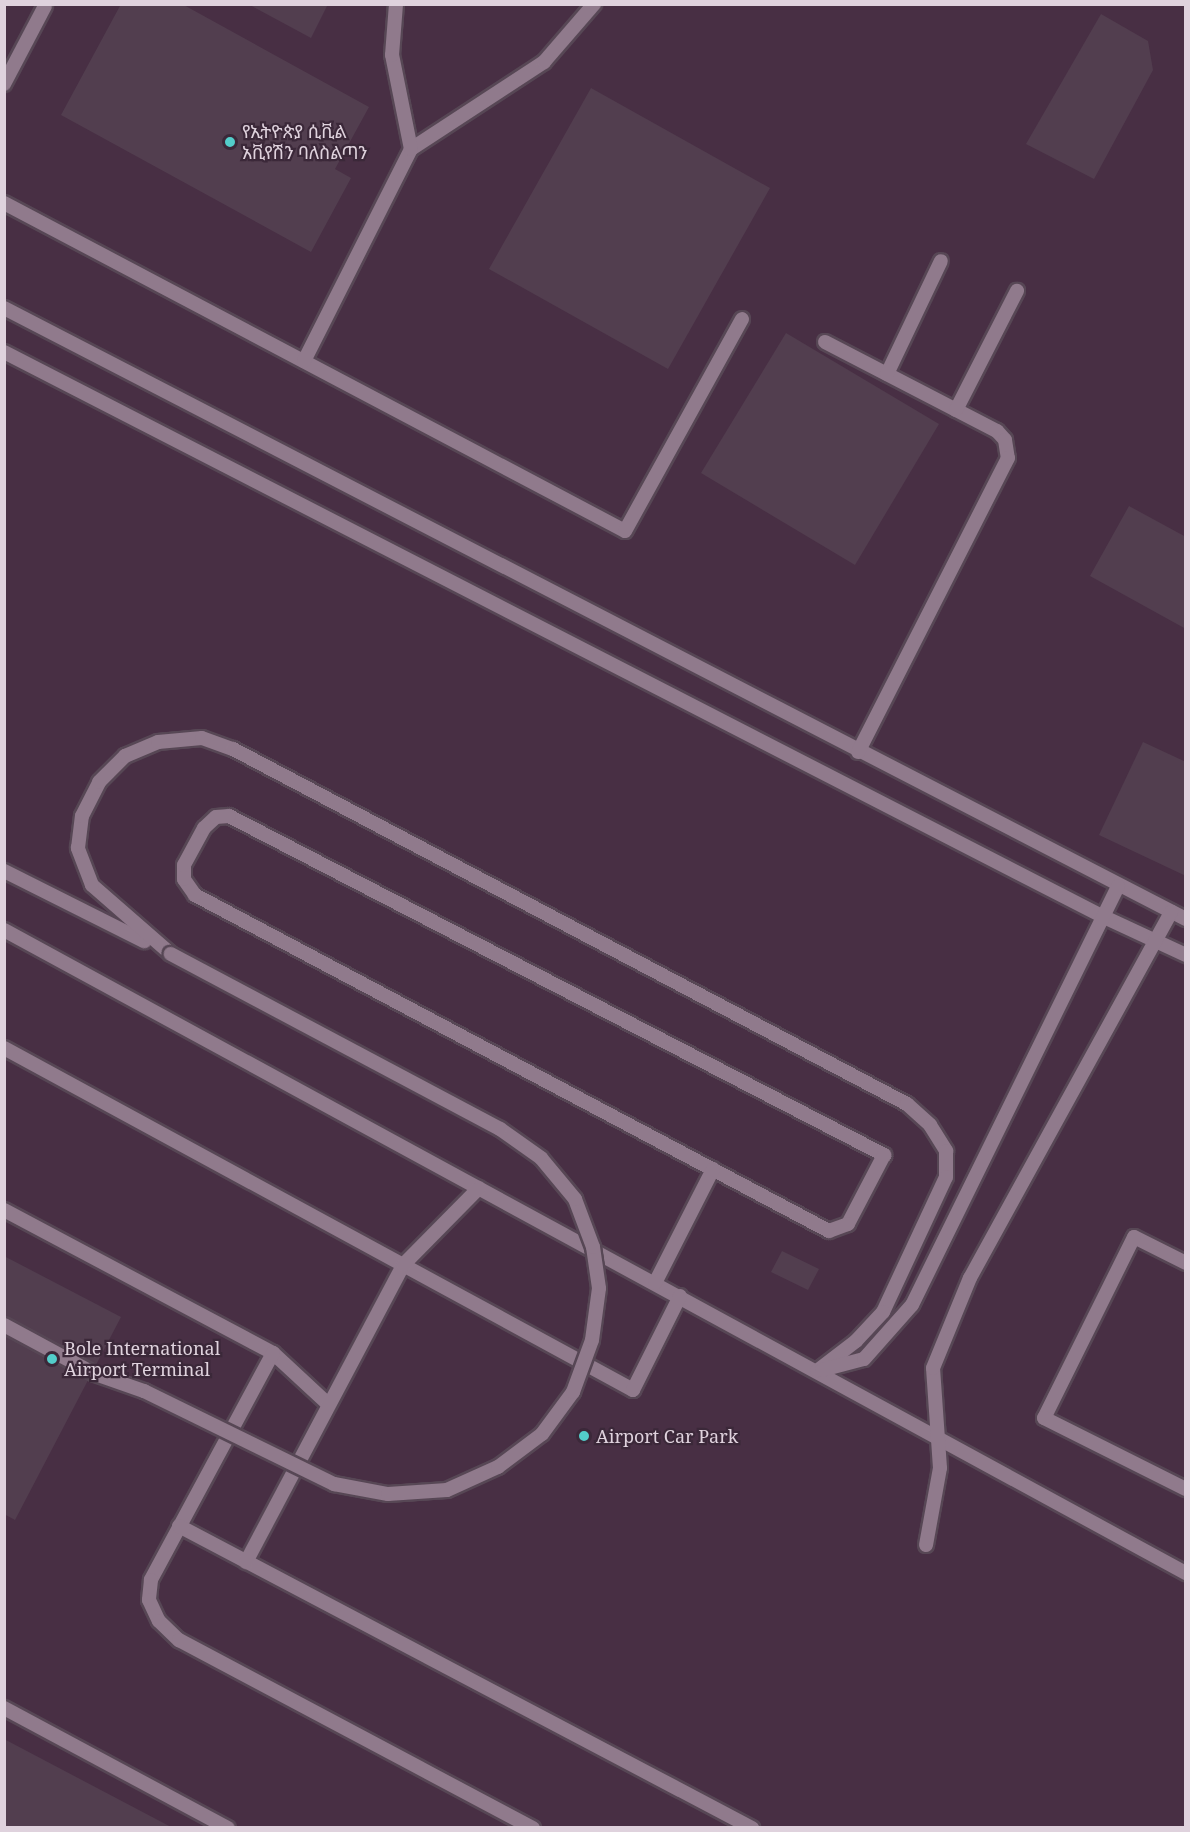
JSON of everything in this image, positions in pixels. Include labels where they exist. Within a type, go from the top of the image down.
[{"type":"lane","points":[[396,4],[392,55],[411,149]]},
{"type":"lane","points":[[304,361],[411,149],[544,62],[594,4]]},
{"type":"lane","points":[[4,84],[45,6]]},
{"type":"lane","points":[[4,202],[625,531],[742,319]]},
{"type":"lane","points":[[887,374],[941,261]]},
{"type":"lane","points":[[956,410],[1017,291]]},
{"type":"lane","points":[[4,308],[858,752],[1185,919]]},
{"type":"lane","points":[[825,342],[997,431],[1005,440],[1008,458],[858,752]]},
{"type":"lane","points":[[4,352],[1102,916],[1185,955]]},
{"type":"lane","points":[[171,954],[92,885],[78,848],[82,816],[99,782],[125,756],[158,742],[202,738],[233,749],[908,1104],[930,1125],[946,1151],[946,1177],[883,1312],[856,1341],[817,1371]]},
{"type":"lane","points":[[229,816],[884,1155],[848,1224],[829,1231],[713,1169],[195,895],[184,879],[184,865],[204,828],[216,818],[229,816]]},
{"type":"lane","points":[[4,871],[171,954],[500,1129],[540,1158],[575,1199],[593,1246],[597,1278],[592,1340],[573,1392],[542,1434],[498,1467],[447,1490],[388,1494],[334,1484],[144,1391],[95,1374],[4,1325]]},
{"type":"lane","points":[[817,1371],[864,1359],[912,1305],[1118,886]]},
{"type":"lane","points":[[926,1545],[939,1489],[933,1368],[970,1278],[1171,912]]},
{"type":"lane","points":[[4,930],[937,1435],[1185,1573]]},
{"type":"lane","points":[[4,1048],[633,1390],[680,1296]]},
{"type":"lane","points":[[655,1283],[713,1169]]},
{"type":"lane","points":[[246,1562],[403,1265],[478,1188]]},
{"type":"lane","points":[[4,1210],[273,1353],[329,1405]]},
{"type":"lane","points":[[1185,1263],[1134,1237],[1044,1418],[1185,1489]]},
{"type":"lane","points":[[273,1353],[151,1580],[149,1600],[159,1621],[179,1640],[533,1827]]},
{"type":"lane","points":[[179,1526],[752,1827]]},
{"type":"lane","points":[[4,1708],[228,1827]]},
{"type":"shaded area","points":[[5,5],[1185,5],[1185,1827],[5,1827]]},
{"type":"building","name":"የኢትዮጵያ ሲቪል አቪየሽን ባለስልጣን","points":[[121,4],[182,4],[369,107],[335,169],[351,178],[311,252],[61,115]]},
{"type":"building","points":[[248,4],[328,4],[311,38]]},
{"type":"building","points":[[1101,14],[1148,41],[1153,70],[1094,179],[1026,144]]},
{"type":"building","points":[[591,88],[770,188],[668,369],[489,269]]},
{"type":"building","points":[[786,333],[939,424],[855,565],[701,473]]},
{"type":"building","points":[[1129,506],[1186,537],[1186,629],[1090,576]]},
{"type":"building","points":[[1143,742],[1186,762],[1186,876],[1099,835]]},
{"type":"building","points":[[782,1251],[819,1269],[808,1290],[771,1272]]},
{"type":"building","name":"Bole International Airport Terminal","points":[[4,1256],[121,1317],[15,1520],[4,1514]]},
{"type":"building","points":[[4,1739],[173,1828],[4,1828]]},
{"type":"place","name":"የኢትዮጵያ ሲቪል አቪየሽን ባለስልጣን","points":[[230,142]]},
{"type":"place","name":"Bole International Airport Terminal","points":[[52,1359]]},
{"type":"place","name":"Airport Car Park","points":[[584,1436]]}]
